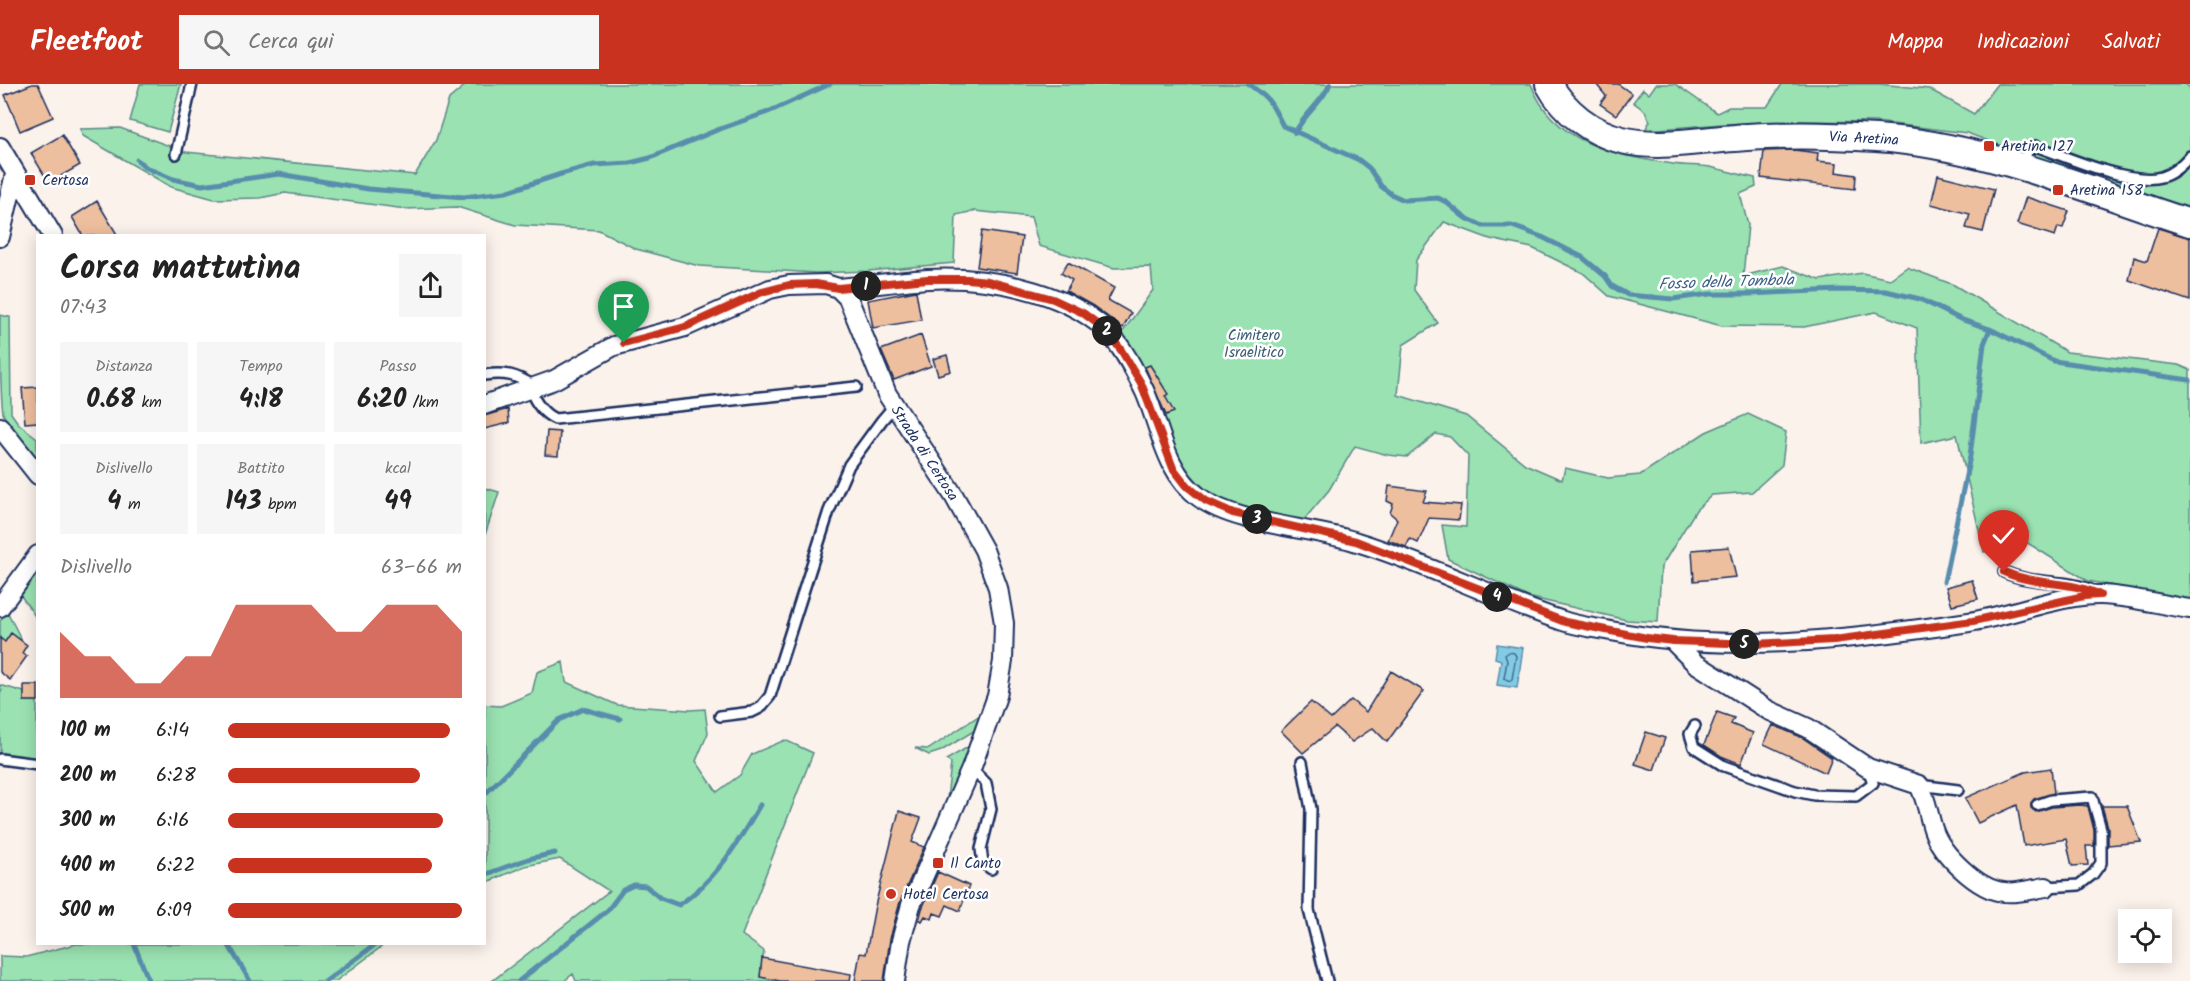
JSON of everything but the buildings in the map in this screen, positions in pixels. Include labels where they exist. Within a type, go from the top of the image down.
[{"type":"main road","name":"Via Aretina","points":[[1549,84],[1565,107],[1583,123],[1607,136],[1634,143],[1653,144],[1776,136],[1878,138],[1928,143],[1959,148],[2190,223]]},
{"type":"street","points":[[0,147],[52,234]]},
{"type":"street","points":[[0,237],[15,174]]},
{"type":"street","points":[[486,404],[572,371],[614,346],[693,324],[770,289],[789,285],[816,284],[838,288],[927,279],[968,279],[1011,286],[1053,299],[1083,313],[1106,330],[1141,383],[1173,468],[1187,486],[1206,501],[1233,513],[1356,541],[1565,622],[1647,638],[1755,644],[1834,640],[1973,621],[2084,596],[2100,595],[2190,609]]},
{"type":"street","name":"Strada di Certosa","points":[[838,288],[852,306],[881,382],[894,406],[942,477],[976,534],[992,569],[1001,599],[1005,636],[999,686],[971,769],[912,905],[901,941],[895,981]]},
{"type":"street","points":[[0,426],[36,472]]},
{"type":"street","points":[[0,607],[36,558]]},
{"type":"street","points":[[1673,641],[1695,663],[1768,710],[1808,728],[1868,768],[1919,785],[1926,799],[1933,831],[1948,856],[1973,878],[1998,892],[2007,893],[2046,887]]},
{"type":"lane","points":[[176,154],[192,84]]},
{"type":"lane","points":[[2023,168],[2027,151],[2036,146],[2130,177],[2147,179],[2162,177],[2178,169],[2190,156]]},
{"type":"lane","points":[[486,375],[515,375],[533,388],[540,408],[555,419],[856,387]]},
{"type":"lane","points":[[720,716],[752,712],[760,708],[770,696],[833,502],[849,465],[894,406]]},
{"type":"lane","points":[[2004,572],[2019,579],[2035,582],[2074,585],[2100,595]]},
{"type":"lane","points":[[1695,726],[1690,734],[1694,747],[1724,766],[1795,791],[1814,795],[1856,796],[1873,783],[1868,768]]},
{"type":"lane","points":[[0,759],[36,764]]},
{"type":"lane","points":[[1302,762],[1311,809],[1309,910],[1327,981]]},
{"type":"lane","points":[[971,769],[986,783],[991,809],[981,849],[983,863],[991,869]]},
{"type":"lane","points":[[1919,785],[1958,790]]},
{"type":"lane","points":[[2037,805],[2051,800],[2092,797],[2101,829],[2101,863],[2093,874],[2079,885],[2046,887]]},
{"type":"green space","points":[[140,84],[181,84],[168,132],[130,121]]},
{"type":"green space","name":"Cimitero Israelitico","points":[[467,84],[1531,84],[1541,104],[1555,121],[1571,134],[1589,144],[1630,157],[1678,165],[1710,167],[1755,178],[1756,187],[1740,194],[1748,225],[1743,276],[1783,266],[1820,280],[1862,273],[1890,279],[1907,267],[1954,285],[2067,352],[2179,365],[2190,370],[2190,600],[2088,581],[2023,540],[1984,552],[1957,435],[1921,443],[1917,328],[1876,312],[1804,327],[1722,326],[1609,296],[1583,273],[1532,248],[1490,239],[1444,222],[1416,260],[1414,290],[1438,323],[1403,345],[1398,395],[1466,416],[1525,464],[1562,480],[1565,468],[1608,478],[1640,475],[1706,432],[1748,414],[1786,432],[1782,465],[1752,492],[1712,495],[1696,510],[1661,567],[1658,622],[1627,620],[1528,597],[1448,559],[1442,525],[1466,527],[1468,456],[1450,437],[1436,434],[1407,457],[1388,455],[1355,446],[1329,490],[1303,521],[1239,506],[1200,488],[1185,473],[1119,337],[1153,290],[1151,267],[1114,268],[1039,246],[1031,217],[974,211],[956,215],[954,263],[816,273],[699,266],[636,249],[599,230],[515,225],[457,207],[406,209],[285,193],[260,198],[214,199],[171,187],[83,136],[80,129],[120,128],[186,152],[415,175],[436,140],[449,99]]},
{"type":"green space","points":[[1656,84],[1675,84],[1717,113],[1729,107],[1767,107],[1782,84],[1879,84],[1929,89],[1974,114],[1997,84],[2185,84],[2190,88],[2190,208],[2037,159],[1967,133],[1876,122],[1797,121],[1645,130],[1650,121],[1645,111],[1633,102],[1643,89],[1649,94]]},
{"type":"green space","points":[[0,315],[10,317],[11,413],[18,423],[36,437],[36,462],[14,433],[3,413]]},
{"type":"green space","points":[[486,489],[499,492],[486,532]]},
{"type":"green space","points":[[36,568],[36,618],[19,593]]},
{"type":"green space","points":[[7,611],[22,641],[11,633],[5,642],[0,640],[0,621]]},
{"type":"green space","points":[[563,662],[566,682],[617,705],[705,709],[708,733],[696,761],[717,792],[740,775],[752,754],[785,740],[813,753],[742,935],[764,951],[760,977],[780,981],[576,981],[573,974],[564,981],[492,981],[609,891],[560,859],[525,866],[486,883],[486,705],[501,706],[532,693],[537,672]]},
{"type":"green space","points":[[0,685],[24,692],[24,701],[36,701],[36,758],[0,753],[0,694],[2,690]]},
{"type":"green space","points":[[986,711],[977,729],[941,751],[929,755],[915,748],[929,749]]},
{"type":"green space","points":[[973,744],[947,799],[951,763],[946,760]]},
{"type":"green space","points":[[72,945],[384,945],[336,981],[0,981],[0,956],[26,957]]},
{"type":"water","points":[[1497,644],[1523,648],[1517,688],[1497,685],[1501,660],[1495,658]]},
{"type":"waterway","points":[[137,160],[147,168],[173,179],[202,185],[279,174],[368,189],[464,197],[506,192],[594,165],[630,163],[650,158],[768,112],[830,84]]},
{"type":"waterway","name":"Fosso della Tombola","points":[[1248,84],[1270,102],[1283,126],[1359,160],[1391,194],[1404,200],[1438,198],[1464,217],[1483,226],[1512,226],[1542,237],[1582,257],[1605,276],[1612,286],[1628,295],[1673,299],[1710,294],[1839,290],[1886,291],[1920,299],[1960,319],[1990,329],[2054,361],[2190,380]]},
{"type":"waterway","points":[[1295,133],[1330,84]]},
{"type":"waterway","points":[[1944,582],[1970,456],[1984,344],[1990,329]]},
{"type":"waterway","points":[[486,793],[559,720],[583,709],[620,719]]},
{"type":"waterway","points":[[519,981],[608,910],[623,890],[634,885],[646,886],[660,898],[679,905],[693,895],[725,860],[760,805]]},
{"type":"waterway","points":[[486,874],[528,859],[555,853]]},
{"type":"waterway","points":[[134,945],[149,981]]},
{"type":"waterway","points":[[229,945],[250,981]]},
{"type":"waterway","points":[[326,981],[375,945]]},
{"type":"place","name":"Aretina 127","points":[[1989,146]]},
{"type":"place","name":"Certosa","points":[[30,180]]},
{"type":"place","name":"Aretina 158","points":[[2058,190]]},
{"type":"place","name":"Il Canto","points":[[938,863]]},
{"type":"place","name":"Hotel Certosa","points":[[891,894]]},
{"type":"route","points":[[624,343],[685,327],[762,292],[789,285],[816,284],[838,288],[927,279],[968,279],[988,281],[1030,291],[1083,313],[1112,337],[1141,383],[1167,458],[1187,486],[1206,501],[1233,513],[1356,541],[1565,622],[1647,638],[1755,644],[1834,640],[1973,621],[2084,596],[2100,595],[2087,588],[2019,579],[2004,572]]}]
